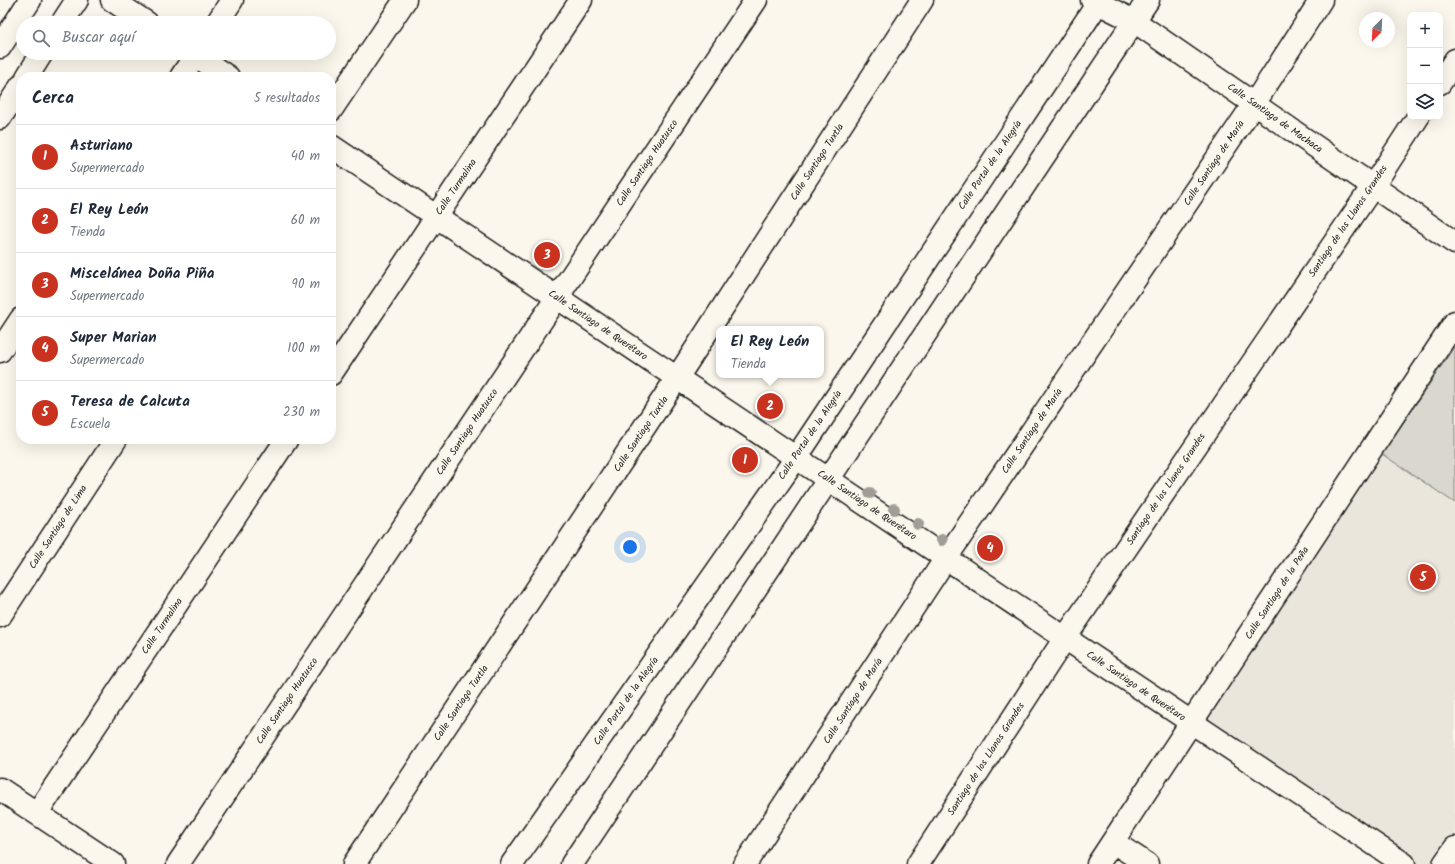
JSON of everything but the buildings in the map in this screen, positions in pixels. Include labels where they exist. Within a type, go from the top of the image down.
[{"type":"street","points":[[20,16],[30,0]]},
{"type":"street","points":[[67,16],[77,0]]},
{"type":"street","points":[[112,0],[136,16]]},
{"type":"street","points":[[222,16],[232,0]]},
{"type":"street","points":[[336,103],[405,0]]},
{"type":"street","name":"Calle Turmalina","points":[[336,367],[581,0]]},
{"type":"street","name":"Calle Santiago Huatusco","points":[[178,864],[756,0]]},
{"type":"street","name":"Calle Santiago Tuxtla","points":[[354,864],[678,378],[922,0]]},
{"type":"street","points":[[572,864],[1148,0]]},
{"type":"street","name":"Calle Santiago de María","points":[[746,864],[946,558],[1254,104],[1321,0]]},
{"type":"street","name":"Calle Santiago de Machaca","points":[[1097,1],[1134,20],[1455,243]]},
{"type":"street","name":"Calle Portal de la Alegría","points":[[512,864],[796,458],[1097,1]]},
{"type":"street","points":[[0,47],[16,22]]},
{"type":"street","points":[[30,72],[38,60]]},
{"type":"street","points":[[184,72],[191,60]]},
{"type":"street","points":[[204,60],[221,72]]},
{"type":"street","points":[[1443,78],[1455,60]]},
{"type":"street","points":[[0,118],[16,94]]},
{"type":"street","name":"Santiago de los Llanos Grandes","points":[[918,864],[1065,638],[1373,186],[1416,120]]},
{"type":"street","name":"Calle Santiago de Querétaro","points":[[336,149],[1404,864]]},
{"type":"street","name":"Calle Santiago de la Peña","points":[[1098,864],[1455,322]]},
{"type":"street","points":[[0,351],[16,327]]},
{"type":"street","name":"Calle Santiago de Lima","points":[[0,616],[113,444]]},
{"type":"street","name":"Calle Turmalina","points":[[37,813],[285,444]]},
{"type":"street","points":[[0,789],[113,864]]},
{"type":"street","points":[[1113,842],[1147,864]]},
{"type":"street","points":[[1444,864],[1455,848]]},
{"type":"shaded area","points":[[1455,346],[1455,503],[1382,454]]},
{"type":"shaded area","points":[[1382,454],[1455,503],[1455,842],[1440,864],[1416,864],[1202,721]]},
{"type":"place","name":"Miscelánea Doña Piña","points":[[547,255]]},
{"type":"place","name":"El Rey León","points":[[770,406]]},
{"type":"place","name":"Asturiano","points":[[745,460]]},
{"type":"place","name":"Super Marian","points":[[990,548]]},
{"type":"place","name":"Teresa de Calcuta","points":[[1423,577]]}]
